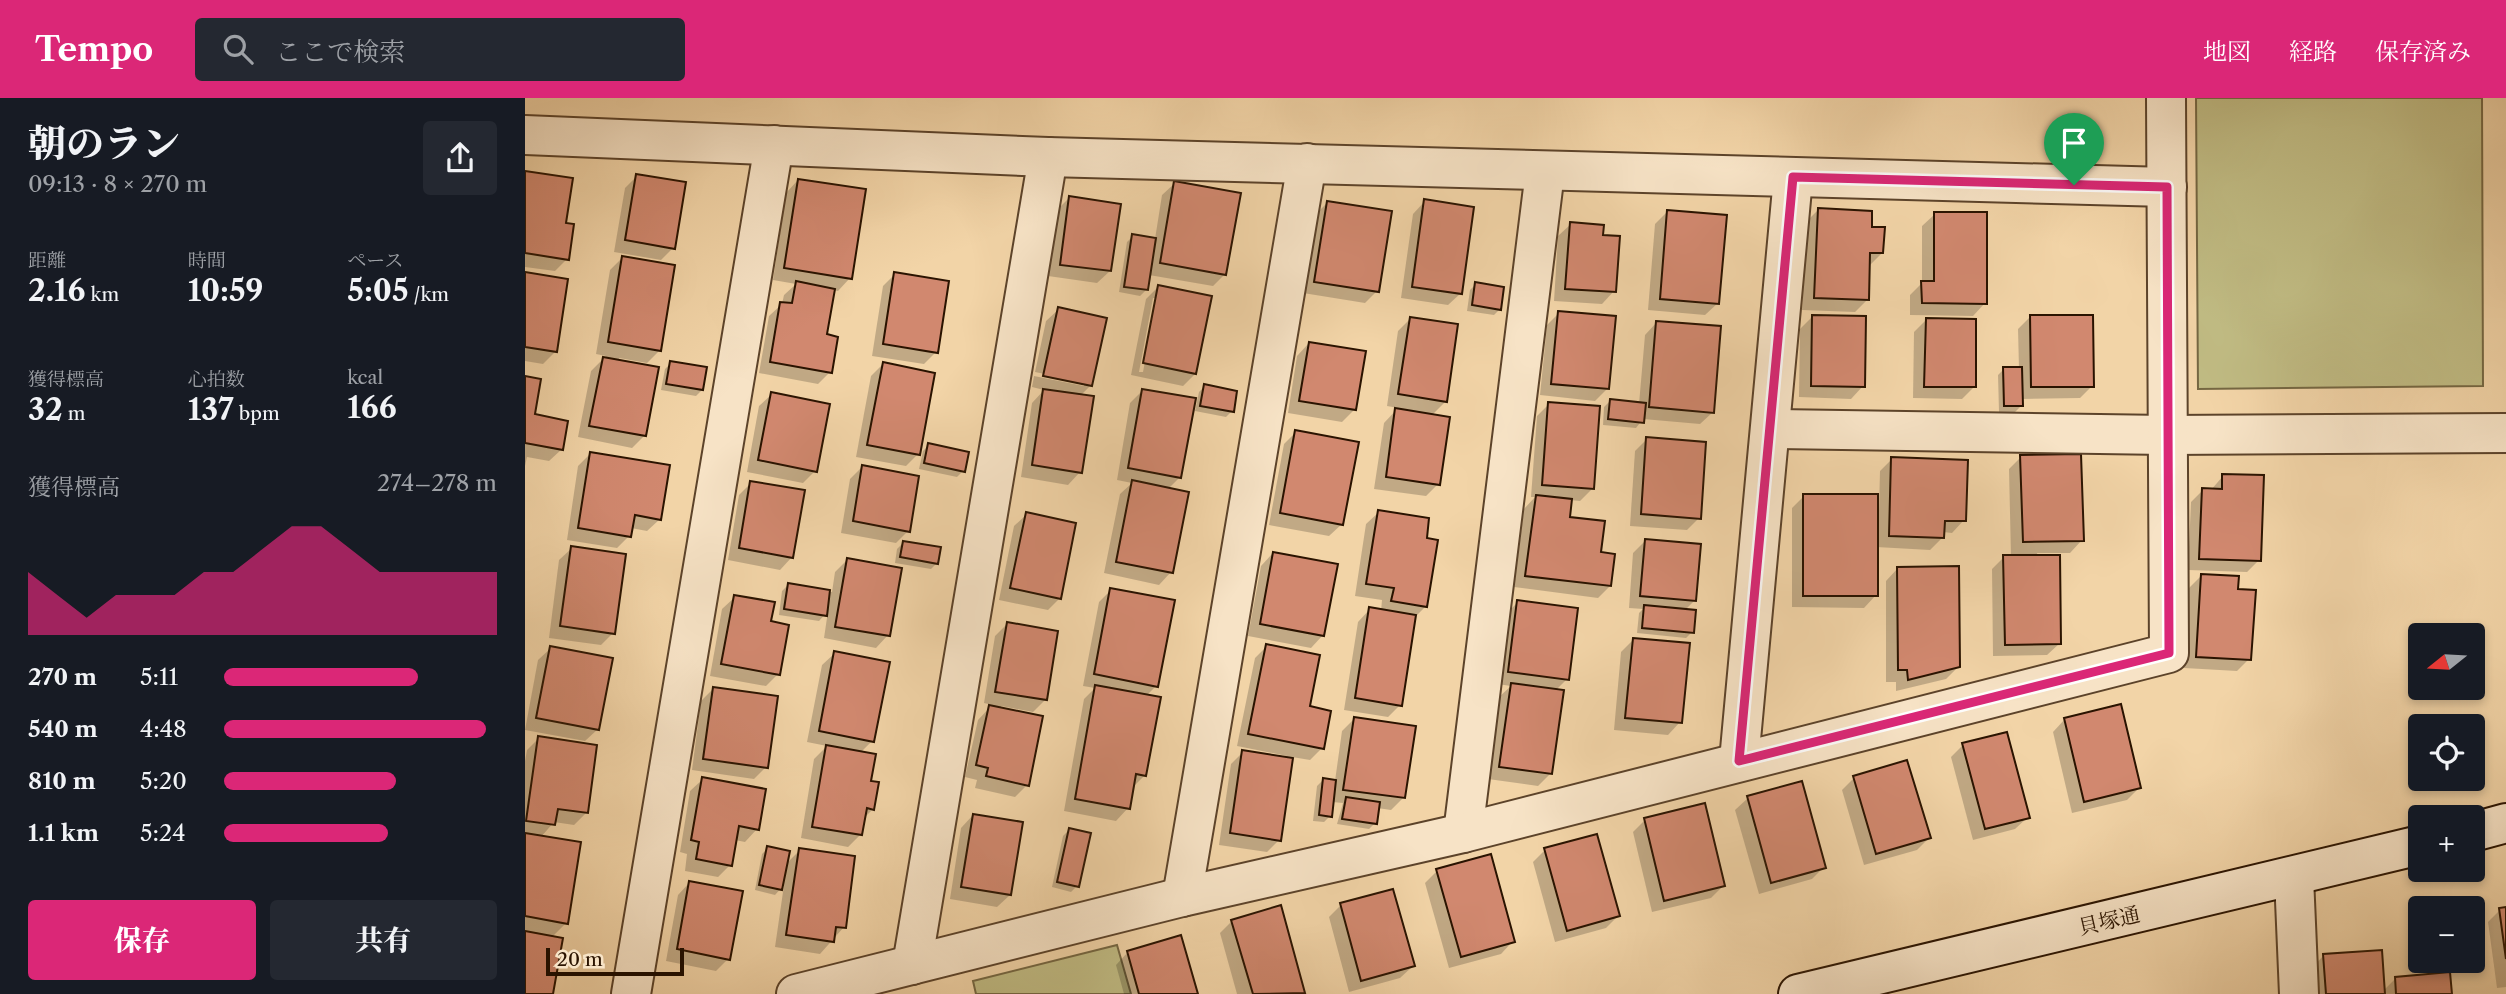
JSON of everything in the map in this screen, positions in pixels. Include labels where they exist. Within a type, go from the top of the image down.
[{"type":"street","points":[[796,994],[1182,897],[1462,832],[2169,653],[2166,98]]},
{"type":"street","points":[[525,135],[1048,157],[2167,187]]},
{"type":"street","points":[[631,994],[774,145]]},
{"type":"street","points":[[912,965],[1048,157]]},
{"type":"street","points":[[1182,897],[1307,163]]},
{"type":"street","points":[[1462,832],[1545,172]]},
{"type":"street","points":[[1739,761],[1793,177]]},
{"type":"street","points":[[1771,429],[2166,435],[2506,433]]},
{"type":"street","points":[[2485,829],[2506,823]]},
{"type":"street","name":"貝塚通","points":[[1798,994],[2408,848]]},
{"type":"street","points":[[2294,877],[2299,994]]},
{"type":"shaded area","points":[[2196,98],[2482,98],[2483,386],[2198,389]]},
{"type":"shaded area","points":[[1117,945],[1131,994],[976,994],[973,981]]},
{"type":"building","points":[[525,171],[573,178],[566,223],[574,224],[569,260],[525,253]]},
{"type":"building","points":[[636,174],[686,182],[675,249],[625,240]]},
{"type":"building","points":[[798,179],[866,189],[852,279],[784,268]]},
{"type":"building","points":[[1174,181],[1241,193],[1226,275],[1160,263]]},
{"type":"building","points":[[1069,196],[1121,204],[1111,271],[1060,265]]},
{"type":"building","points":[[1424,199],[1474,207],[1462,294],[1412,287]]},
{"type":"building","points":[[1327,201],[1392,211],[1379,292],[1314,282]]},
{"type":"building","points":[[1818,208],[1872,211],[1872,227],[1885,227],[1883,253],[1870,253],[1869,300],[1814,298]]},
{"type":"building","points":[[1667,210],[1727,215],[1719,304],[1660,299]]},
{"type":"building","points":[[1934,212],[1987,212],[1987,304],[1922,303],[1921,281],[1934,281]]},
{"type":"building","points":[[1570,222],[1604,225],[1603,235],[1620,236],[1616,292],[1565,289]]},
{"type":"building","points":[[1132,234],[1156,238],[1148,290],[1124,287]]},
{"type":"building","points":[[622,256],[675,265],[661,351],[608,342]]},
{"type":"building","points":[[525,272],[568,279],[557,352],[525,347]]},
{"type":"building","points":[[894,272],[949,281],[938,353],[883,344]]},
{"type":"building","points":[[796,281],[835,289],[827,334],[838,337],[832,373],[770,362],[780,302],[792,303]]},
{"type":"building","points":[[1475,282],[1504,287],[1501,310],[1472,305]]},
{"type":"building","points":[[1158,285],[1212,296],[1196,374],[1143,363]]},
{"type":"building","points":[[1058,307],[1107,318],[1092,386],[1043,376]]},
{"type":"building","points":[[1558,311],[1616,316],[1609,389],[1551,384]]},
{"type":"building","points":[[1812,315],[1866,316],[1865,387],[1811,386]]},
{"type":"building","points":[[2030,315],[2093,315],[2094,387],[2031,387]]},
{"type":"building","points":[[1410,317],[1458,324],[1447,402],[1398,394]]},
{"type":"building","points":[[1926,318],[1976,319],[1976,387],[1924,387]]},
{"type":"building","points":[[1656,321],[1721,326],[1714,413],[1649,407]]},
{"type":"building","points":[[1309,342],[1366,351],[1356,410],[1299,401]]},
{"type":"building","points":[[603,357],[659,367],[646,436],[589,426]]},
{"type":"building","points":[[670,361],[707,367],[703,390],[666,384]]},
{"type":"building","points":[[883,362],[935,373],[920,455],[867,445]]},
{"type":"building","points":[[2003,367],[2022,367],[2023,406],[2004,406]]},
{"type":"building","points":[[525,376],[541,379],[535,414],[568,421],[563,450],[525,443]]},
{"type":"building","points":[[1204,384],[1237,391],[1234,412],[1200,406]]},
{"type":"building","points":[[1043,389],[1094,396],[1082,473],[1032,465]]},
{"type":"building","points":[[1142,389],[1196,398],[1181,478],[1128,468]]},
{"type":"building","points":[[771,392],[830,404],[817,472],[758,460]]},
{"type":"building","points":[[1610,399],[1646,403],[1644,423],[1608,419]]},
{"type":"building","points":[[1548,402],[1600,406],[1594,489],[1542,485]]},
{"type":"building","points":[[1395,408],[1450,417],[1440,485],[1386,477]]},
{"type":"building","points":[[1295,430],[1359,442],[1343,525],[1280,513]]},
{"type":"building","points":[[1646,437],[1706,442],[1701,519],[1641,514]]},
{"type":"building","points":[[928,443],[969,452],[965,472],[924,463]]},
{"type":"building","points":[[590,452],[670,465],[661,520],[635,515],[631,537],[578,528]]},
{"type":"building","points":[[2081,454],[2084,541],[2023,542],[2020,455]]},
{"type":"building","points":[[1891,457],[1968,460],[1966,521],[1945,521],[1944,538],[1889,536]]},
{"type":"building","points":[[862,465],[919,476],[910,532],[853,521]]},
{"type":"building","points":[[2222,474],[2264,475],[2261,561],[2199,559],[2202,488],[2222,489]]},
{"type":"building","points":[[1132,480],[1189,492],[1173,573],[1116,562]]},
{"type":"building","points":[[750,481],[805,490],[793,558],[739,548]]},
{"type":"building","points":[[1803,494],[1878,494],[1878,596],[1803,596]]},
{"type":"building","points":[[1536,495],[1572,499],[1570,517],[1605,521],[1601,552],[1615,554],[1611,586],[1525,576]]},
{"type":"building","points":[[1378,510],[1429,518],[1427,538],[1438,540],[1427,607],[1391,601],[1394,588],[1366,584]]},
{"type":"building","points":[[1026,512],[1076,523],[1061,599],[1010,588]]},
{"type":"building","points":[[1645,539],[1701,544],[1696,601],[1640,596]]},
{"type":"building","points":[[903,541],[941,547],[938,564],[900,557]]},
{"type":"building","points":[[571,546],[626,554],[615,634],[560,626]]},
{"type":"building","points":[[1273,552],[1338,564],[1324,636],[1260,624]]},
{"type":"building","points":[[2003,555],[2060,555],[2061,644],[2005,645]]},
{"type":"building","points":[[847,558],[902,568],[890,636],[835,627]]},
{"type":"building","points":[[1959,566],[1960,667],[1908,680],[1907,670],[1898,670],[1897,567]]},
{"type":"building","points":[[2201,574],[2239,576],[2238,589],[2256,590],[2251,660],[2196,657]]},
{"type":"building","points":[[788,583],[830,590],[827,616],[784,609]]},
{"type":"building","points":[[1110,588],[1175,600],[1158,687],[1094,674]]},
{"type":"building","points":[[734,595],[775,602],[771,621],[789,625],[780,675],[721,664]]},
{"type":"building","points":[[1517,600],[1578,608],[1569,680],[1508,672]]},
{"type":"building","points":[[1644,605],[1696,610],[1694,633],[1642,628]]},
{"type":"building","points":[[1369,607],[1416,615],[1402,706],[1355,698]]},
{"type":"building","points":[[1007,622],[1058,631],[1047,700],[995,692]]},
{"type":"building","points":[[1633,638],[1690,643],[1682,723],[1625,718]]},
{"type":"building","points":[[1266,644],[1320,655],[1310,706],[1331,711],[1324,749],[1248,734]]},
{"type":"building","points":[[550,646],[613,658],[599,730],[536,718]]},
{"type":"building","points":[[834,651],[890,662],[874,742],[819,731]]},
{"type":"building","points":[[1511,683],[1564,690],[1552,774],[1499,767]]},
{"type":"building","points":[[1095,685],[1161,697],[1146,776],[1136,774],[1130,809],[1075,799]]},
{"type":"building","points":[[713,687],[778,696],[768,768],[703,759]]},
{"type":"building","points":[[2121,704],[2141,788],[2084,802],[2064,718]]},
{"type":"building","points":[[989,705],[1043,716],[1029,786],[986,776],[988,768],[976,765]]},
{"type":"building","points":[[1354,717],[1416,726],[1405,798],[1343,790]]},
{"type":"building","points":[[2007,732],[2030,818],[1985,829],[1962,743]]},
{"type":"building","points":[[538,736],[597,745],[588,813],[558,809],[555,825],[526,821]]},
{"type":"building","points":[[826,745],[876,754],[871,781],[879,782],[874,810],[867,808],[862,835],[812,827]]},
{"type":"building","points":[[1242,750],[1293,758],[1281,841],[1230,833]]},
{"type":"building","points":[[1907,760],[1931,838],[1876,854],[1853,776]]},
{"type":"building","points":[[702,777],[766,789],[759,830],[739,826],[732,866],[696,859],[699,842],[691,840]]},
{"type":"building","points":[[1323,778],[1336,780],[1332,817],[1319,815]]},
{"type":"building","points":[[1802,781],[1826,868],[1771,883],[1747,796]]},
{"type":"building","points":[[1346,797],[1380,802],[1377,824],[1342,819]]},
{"type":"building","points":[[1705,803],[1725,886],[1664,901],[1644,818]]},
{"type":"building","points":[[973,814],[1023,822],[1011,895],[961,887]]},
{"type":"building","points":[[1069,828],[1091,833],[1079,887],[1057,882]]},
{"type":"building","points":[[525,833],[581,842],[568,924],[525,916]]},
{"type":"building","points":[[1597,834],[1620,916],[1567,931],[1544,848]]},
{"type":"building","points":[[767,846],[790,851],[782,890],[759,885]]},
{"type":"building","points":[[799,848],[855,856],[846,928],[836,927],[834,942],[786,935]]},
{"type":"building","points":[[1491,854],[1515,942],[1461,957],[1436,869]]},
{"type":"building","points":[[689,881],[743,891],[730,960],[677,949]]},
{"type":"building","points":[[1393,889],[1415,966],[1361,981],[1340,903]]},
{"type":"building","points":[[1281,905],[1305,993],[1253,994],[1231,920]]},
{"type":"building","points":[[2506,907],[2506,959],[2499,908]]},
{"type":"building","points":[[525,931],[563,938],[553,994],[525,994]]},
{"type":"building","points":[[1181,935],[1198,994],[1139,994],[1127,951]]},
{"type":"building","points":[[2382,950],[2385,994],[2326,994],[2323,954]]},
{"type":"building","points":[[2450,973],[2452,994],[2396,994],[2395,977]]},
{"type":"route","points":[[1793,177],[2074,185],[2167,187],[2169,653],[1739,761],[1793,177]]}]
